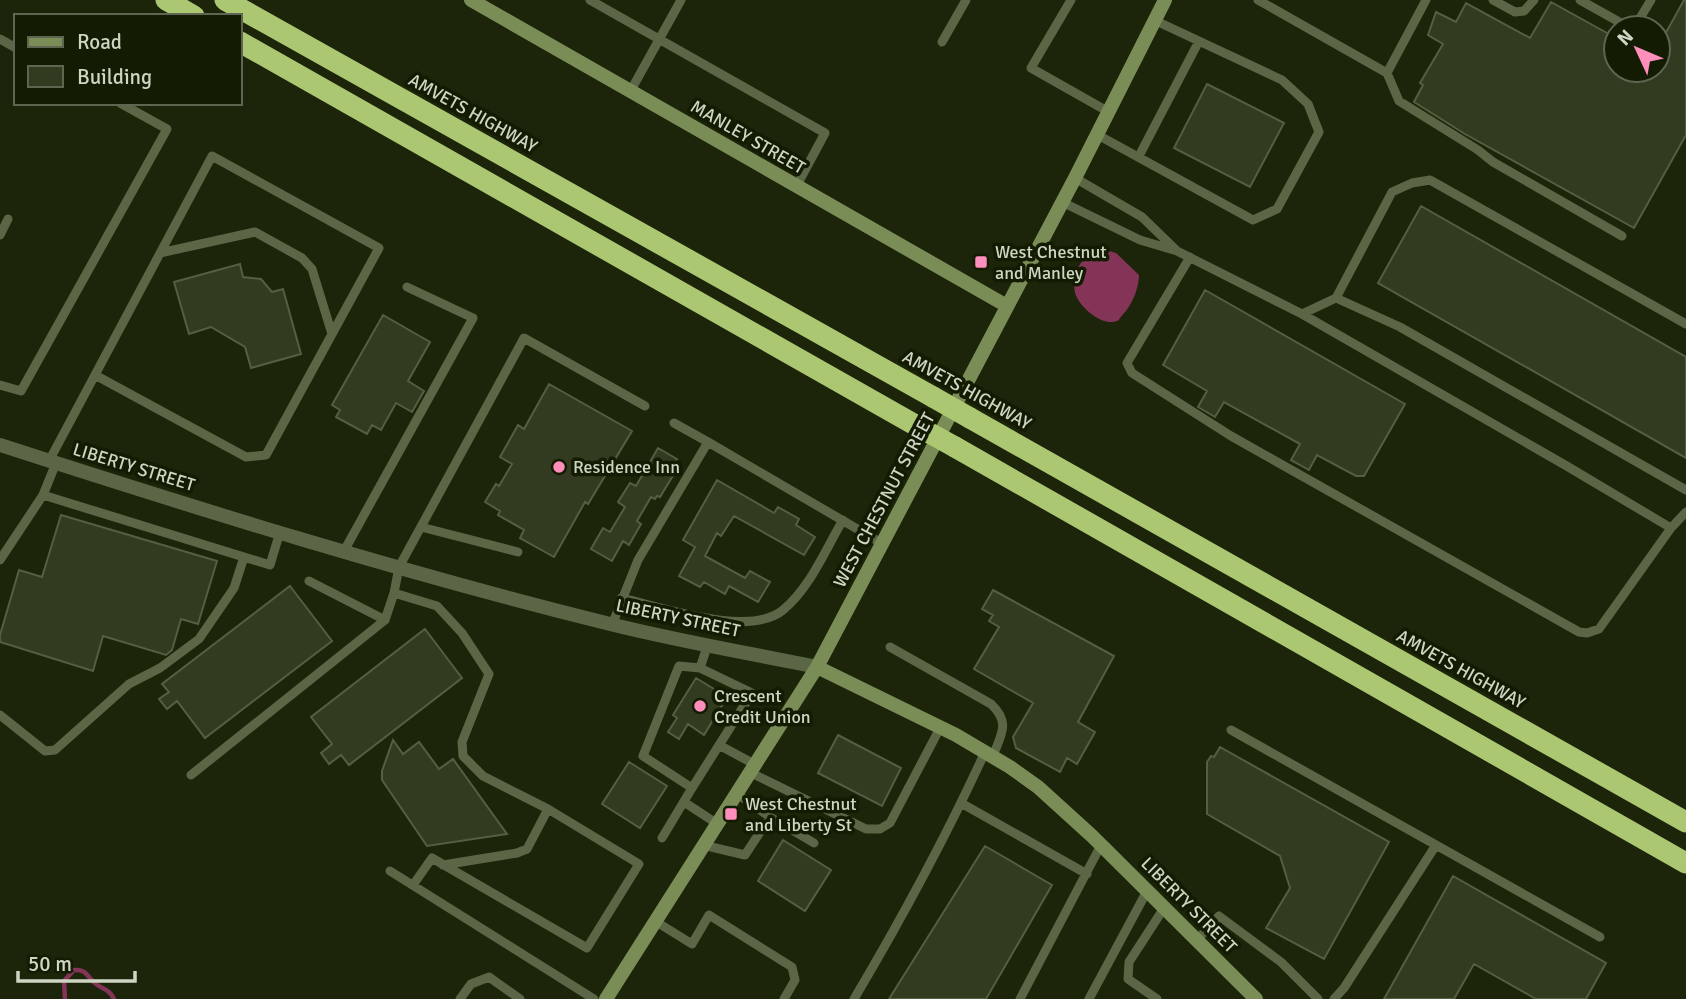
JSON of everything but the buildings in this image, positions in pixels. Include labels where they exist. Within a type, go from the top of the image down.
[{"type":"highway","points":[[164,0],[191,14]]},
{"type":"highway","name":"AMVETS HIGHWAY","points":[[225,0],[1686,822]]},
{"type":"highway","points":[[242,43],[1686,863]]},
{"type":"main road","name":"MANLEY STREET","points":[[471,0],[1007,306]]},
{"type":"main road","name":"WEST CHESTNUT STREET","points":[[606,999],[817,667],[1075,178],[1165,0]]},
{"type":"main road","name":"LIBERTY STREET","points":[[817,667],[989,754],[1052,798],[1256,999]]},
{"type":"street","name":"LIBERTY STREET","points":[[0,445],[279,532],[612,625],[817,667]]},
{"type":"lane","points":[[590,0],[825,133],[796,187]]},
{"type":"lane","points":[[630,92],[681,0]]},
{"type":"lane","points":[[943,42],[966,0]]},
{"type":"lane","points":[[1070,0],[1031,68],[1107,111]]},
{"type":"lane","points":[[1258,0],[1387,73],[1399,101],[1493,162],[1622,236]]},
{"type":"lane","points":[[1387,73],[1426,0]]},
{"type":"lane","points":[[1493,0],[1515,12],[1524,11],[1534,0]]},
{"type":"lane","points":[[1580,0],[1606,14]]},
{"type":"lane","points":[[1096,134],[1253,220],[1277,209],[1319,132],[1308,104],[1282,80],[1154,20]]},
{"type":"lane","points":[[1139,156],[1199,41]]},
{"type":"lane","points":[[0,385],[21,391],[167,129],[124,105]]},
{"type":"lane","points":[[0,559],[43,495],[52,462],[95,375],[212,156],[379,248],[266,455],[246,457],[95,375]]},
{"type":"lane","points":[[1075,178],[1142,217],[1177,251]]},
{"type":"lane","points":[[1302,314],[1336,298],[1392,192],[1412,183],[1430,180],[1686,324]]},
{"type":"lane","points":[[1062,202],[1140,240],[1190,257],[1302,314],[1671,528]]},
{"type":"lane","points":[[0,235],[4,220]]},
{"type":"lane","points":[[160,253],[255,232],[303,258],[312,269],[332,334]]},
{"type":"lane","points":[[1190,257],[1128,363],[1132,373],[1231,436],[1579,632],[1587,633],[1599,629],[1671,528],[1686,512]]},
{"type":"lane","points":[[344,551],[473,318],[407,287]]},
{"type":"lane","points":[[1336,298],[1401,327],[1686,490]]},
{"type":"lane","points":[[191,775],[385,620],[399,567],[524,338],[645,406]]},
{"type":"lane","points":[[674,423],[883,544]]},
{"type":"lane","points":[[612,625],[638,560],[708,442]]},
{"type":"lane","points":[[43,495],[270,565],[279,532]]},
{"type":"lane","points":[[621,598],[721,620],[767,620],[782,611],[799,594],[843,520]]},
{"type":"lane","points":[[421,527],[518,552]]},
{"type":"lane","points":[[0,716],[45,751],[55,750],[129,684],[160,668],[199,639],[234,588],[244,557]]},
{"type":"lane","points":[[309,581],[385,620]]},
{"type":"lane","points":[[394,593],[437,606],[462,633],[489,674],[462,742],[463,755],[484,776],[548,809],[639,864],[587,948],[432,859],[413,885]]},
{"type":"lane","points":[[701,668],[708,644]]},
{"type":"lane","points":[[854,999],[900,922],[961,803],[1004,728],[1002,714],[991,704],[890,647]]},
{"type":"lane","points":[[662,838],[752,693],[701,668],[679,666],[643,756],[692,788]]},
{"type":"lane","points":[[719,745],[751,768],[866,829],[880,829],[890,823],[940,728]]},
{"type":"lane","points":[[1231,730],[1600,937]]},
{"type":"lane","points":[[736,793],[769,817],[814,843]]},
{"type":"lane","points":[[684,802],[716,823]]},
{"type":"lane","points":[[961,803],[1087,874]]},
{"type":"lane","points":[[443,865],[527,849],[548,809]]},
{"type":"lane","points":[[703,845],[745,855],[769,817]]},
{"type":"lane","points":[[1020,999],[1101,845]]},
{"type":"lane","points":[[1334,999],[1344,988],[1436,845]]},
{"type":"lane","points":[[390,870],[594,999]]},
{"type":"lane","points":[[1088,999],[1147,891]]},
{"type":"lane","points":[[1157,999],[1128,979],[1129,962],[1164,908]]},
{"type":"lane","points":[[655,921],[692,944],[709,915],[792,967],[795,980],[785,999]]},
{"type":"lane","points":[[1196,940],[1219,916],[1281,962],[1318,999]]},
{"type":"lane","points":[[460,999],[471,984],[488,977],[520,999]]},
{"type":"shaded area","points":[[1099,248],[1116,253],[1139,275],[1131,303],[1119,320],[1113,322],[1106,322],[1093,315],[1081,304],[1075,293],[1079,266],[1088,255]]},
{"type":"waterway","points":[[65,999],[64,981],[74,970],[85,972],[114,999]]},
{"type":"place","name":"West Chestnut and Manley","points":[[981,262]]},
{"type":"place","name":"Residence Inn","points":[[559,467]]},
{"type":"place","name":"Crescent Credit Union","points":[[700,706]]},
{"type":"place","name":"West Chestnut and Liberty St","points":[[731,814]]}]
